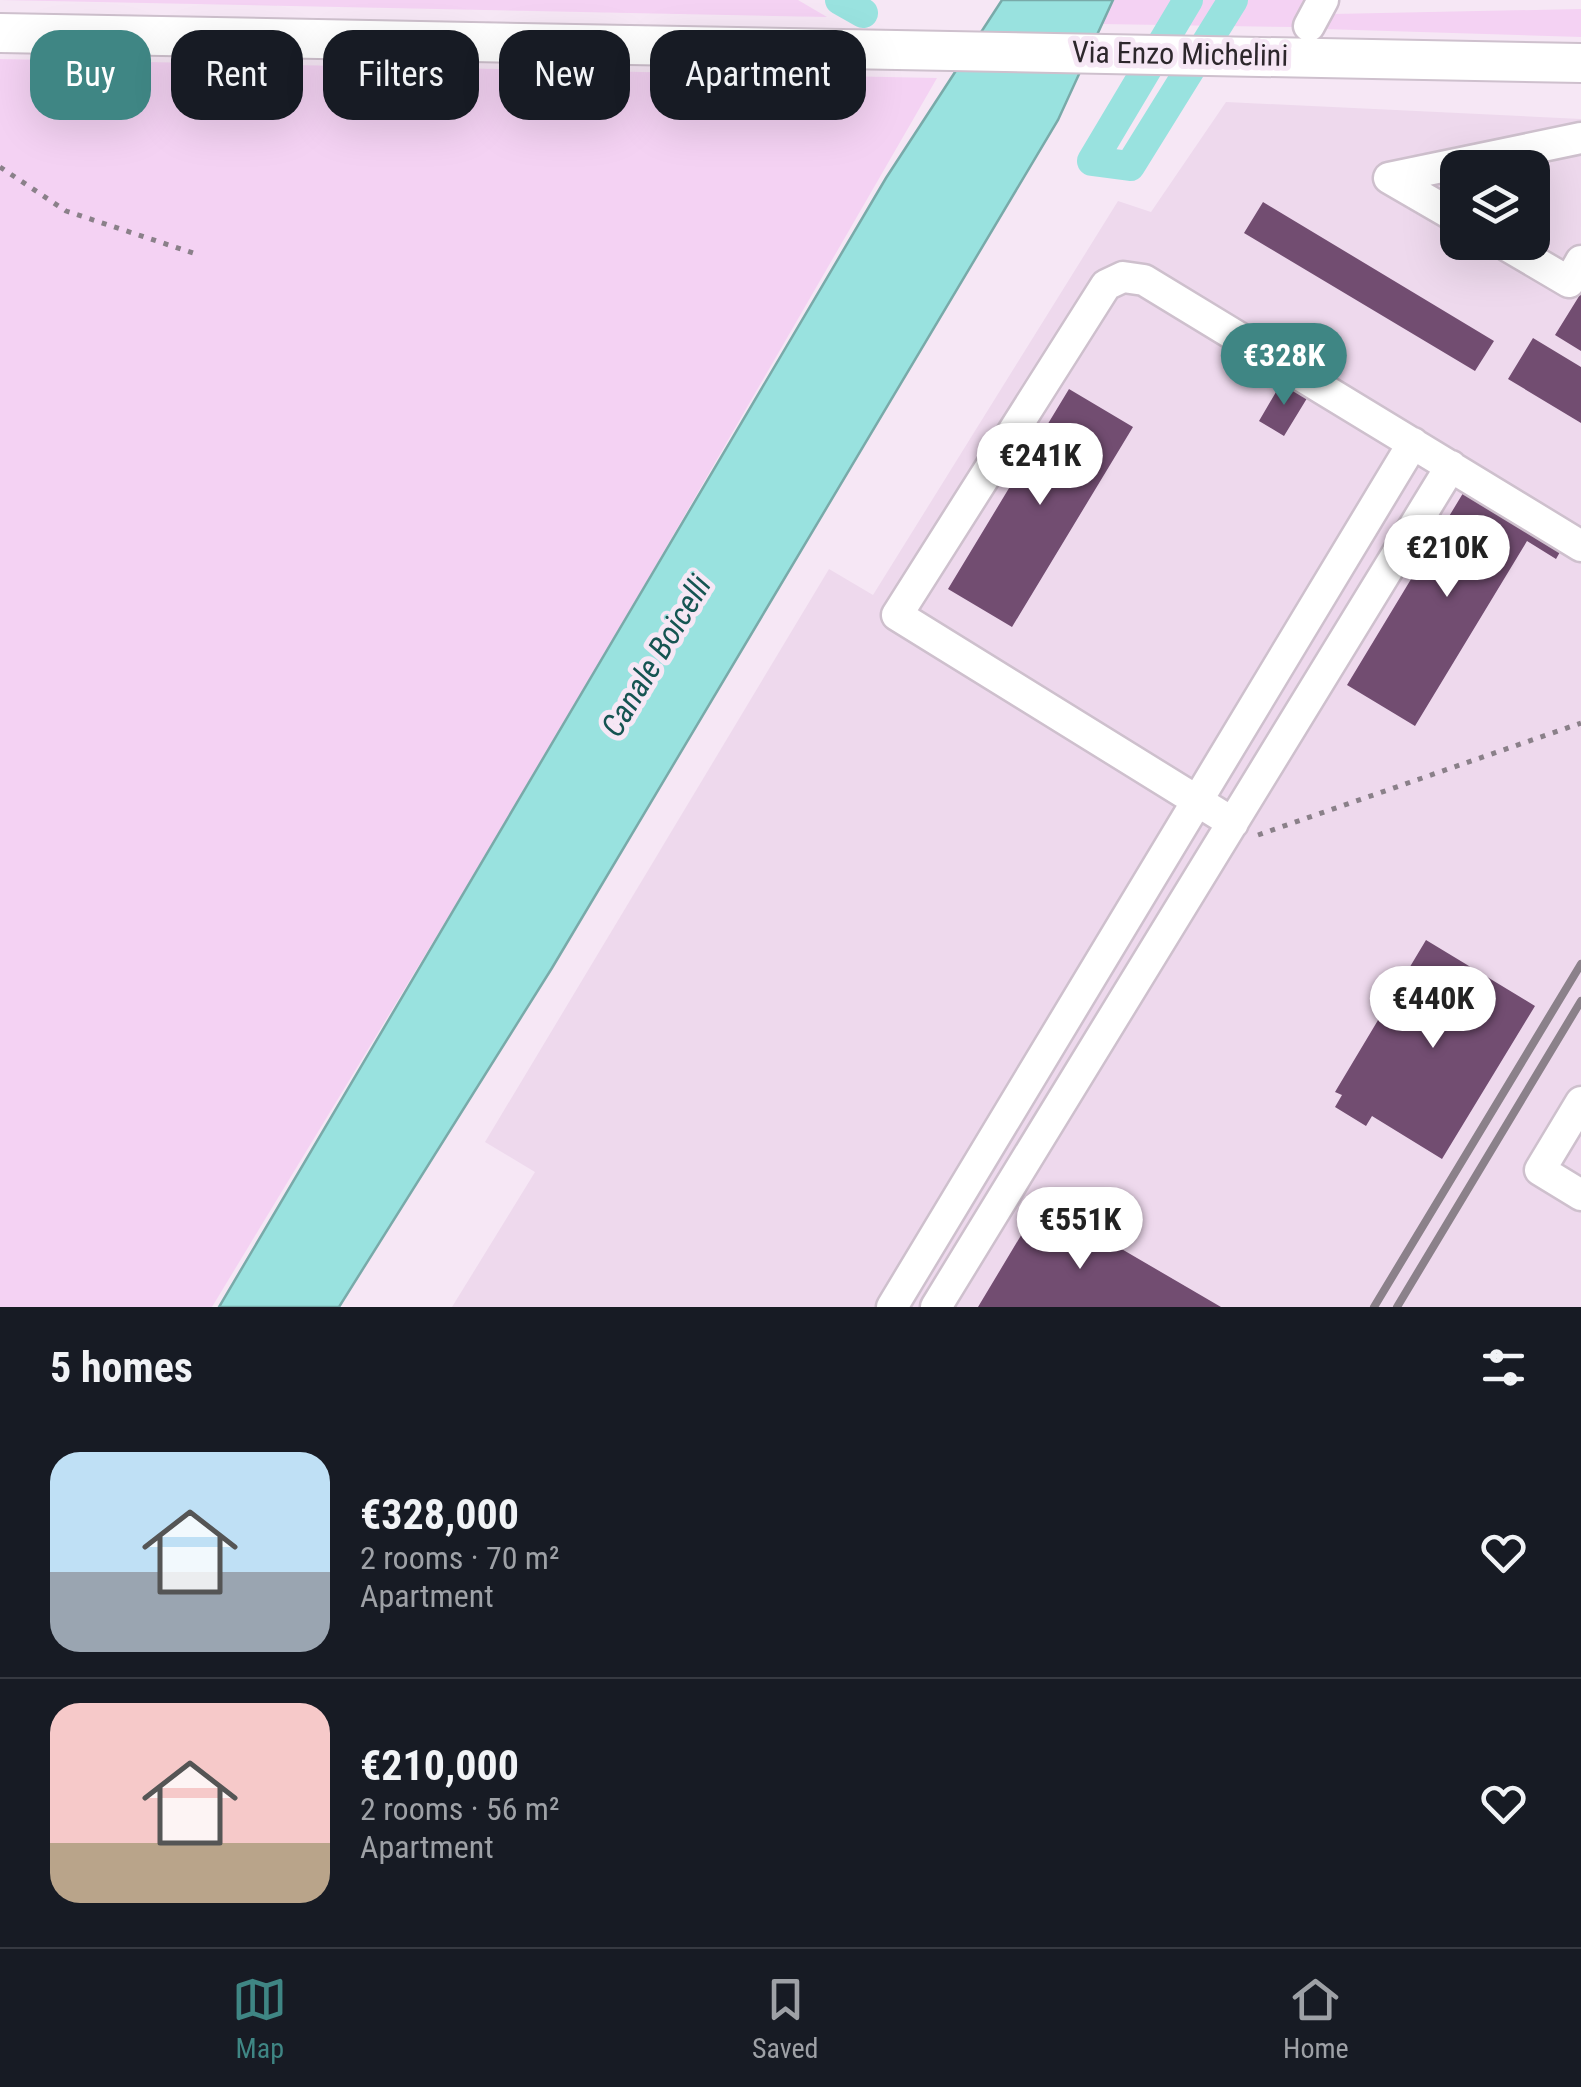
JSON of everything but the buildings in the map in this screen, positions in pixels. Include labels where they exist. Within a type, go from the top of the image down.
[{"type":"main road","name":"Via Enzo Michelini","points":[[0,33],[1581,63]]},
{"type":"lane","points":[[1523,150],[1581,138]]},
{"type":"lane","points":[[1440,167],[1389,178],[1440,208]]},
{"type":"lane","points":[[1532,260],[1569,282],[1581,261]]},
{"type":"lane","points":[[1233,823],[896,615],[1100,292],[1123,276],[1144,280],[1581,546]]},
{"type":"lane","points":[[892,1307],[1413,444]]},
{"type":"lane","points":[[936,1307],[1451,466]]},
{"type":"lane","points":[[1581,1102],[1540,1170],[1581,1195]]},
{"type":"path","points":[[0,168],[66,211],[193,254]]},
{"type":"path","points":[[1233,823],[1254,836],[1581,723]]},
{"type":"shaded area","points":[[0,0],[798,0],[827,17]]},
{"type":"shaded area","points":[[1113,0],[1308,0],[1292,27],[1101,24]]},
{"type":"shaded area","points":[[1581,9],[1581,37],[1323,29],[1333,14]]},
{"type":"shaded area","points":[[0,59],[30,60],[30,120],[151,120],[151,62],[171,62],[171,120],[303,120],[303,65],[323,66],[323,120],[479,120],[479,69],[499,69],[499,120],[630,120],[630,72],[650,72],[650,120],[866,120],[866,77],[937,78],[551,747],[212,1307],[0,1307]]},
{"type":"shaded area","points":[[1226,102],[1581,119],[1581,1307],[452,1307],[535,1172],[485,1142],[829,569],[873,595],[1118,201],[1151,212]]},
{"type":"water","name":"Canale Boicelli","points":[[1002,0],[1113,0],[1058,120],[552,968],[339,1307],[219,1307],[886,178]]},
{"type":"waterway","points":[[840,0],[863,13]]},
{"type":"waterway","points":[[1188,0],[1092,161],[1130,166],[1233,0]]},
{"type":"railway","points":[[1374,1307],[1581,964]]},
{"type":"railway","points":[[1397,1307],[1581,1001]]}]
